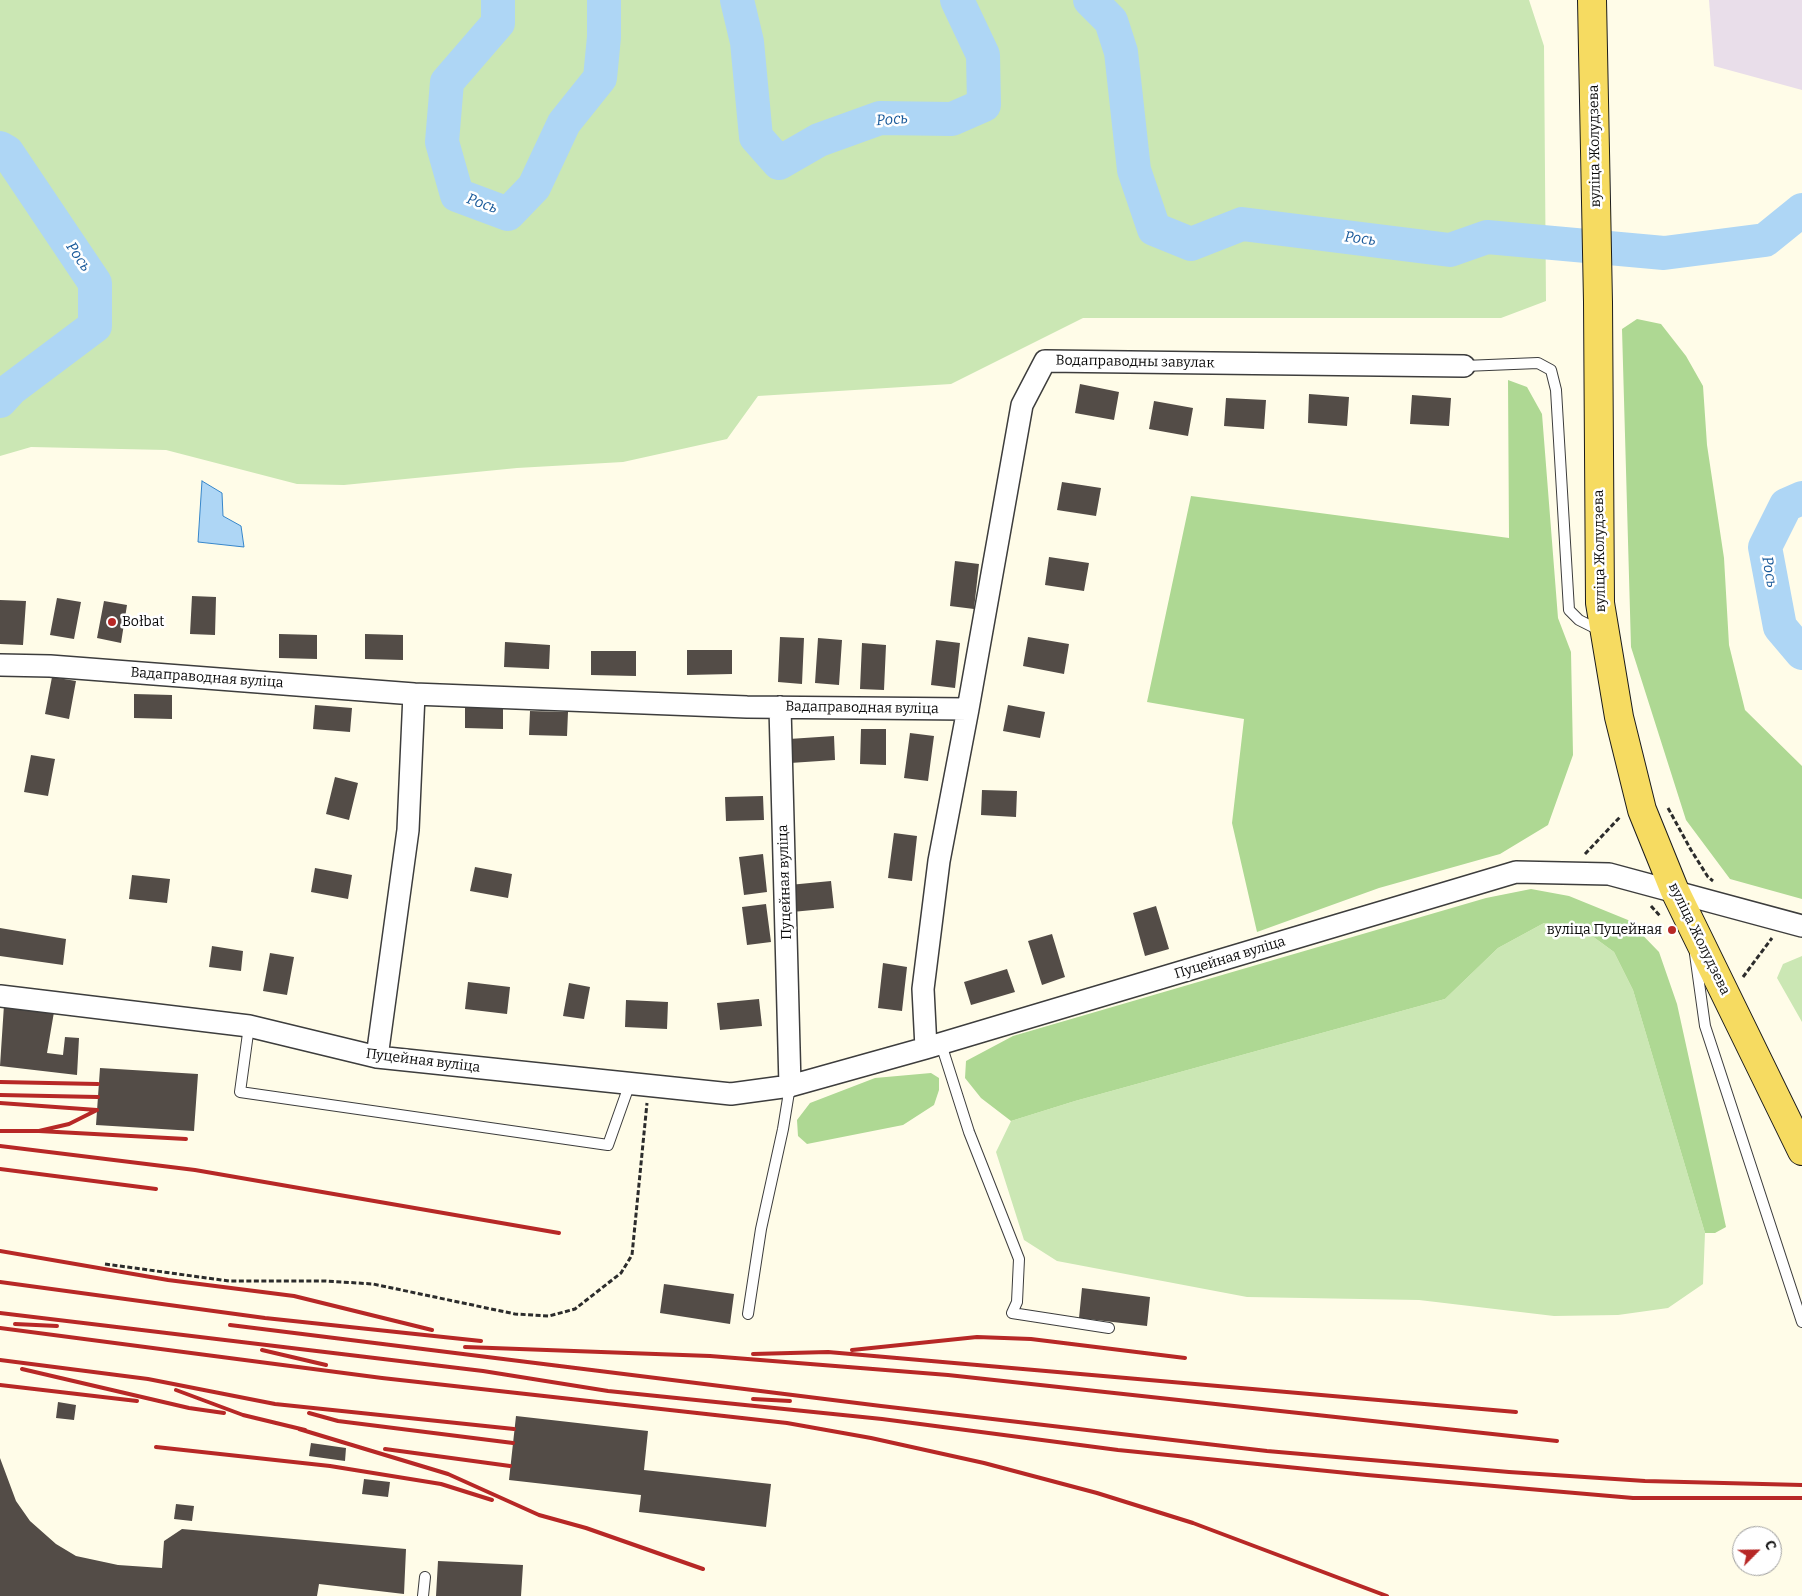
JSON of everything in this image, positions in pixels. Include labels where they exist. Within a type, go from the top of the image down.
[{"type":"main road","name":"вуліца Жолудзева","points":[[1592,0],[1598,302],[1600,603],[1618,717],[1642,810],[1674,889],[1802,1151]]},
{"type":"street","name":"Водаправодны завулак","points":[[968,709],[1022,405],[1045,361],[1464,366]]},
{"type":"street","name":"Вадаправодная вуліца","points":[[0,665],[50,666],[414,694],[780,707],[968,709]]},
{"type":"street","points":[[377,1057],[408,830],[414,694]]},
{"type":"street","name":"Пуцейная вуліца","points":[[780,707],[790,1086]]},
{"type":"street","points":[[933,1046],[923,989],[939,861],[968,709]]},
{"type":"street","name":"Пуцейная вуліца","points":[[0,996],[249,1026],[377,1057],[731,1094],[790,1086],[933,1046],[1516,872],[1609,874],[1674,889],[1802,926]]},
{"type":"lane","points":[[1464,366],[1538,363],[1551,370],[1556,390],[1569,610],[1578,620],[1604,633]]},
{"type":"lane","points":[[1691,924],[1705,1026],[1802,1322]]},
{"type":"lane","points":[[249,1026],[240,1092],[608,1145],[639,1084]]},
{"type":"lane","points":[[933,1046],[1019,1259],[1017,1302],[1012,1313],[1109,1328]]},
{"type":"lane","points":[[748,1314],[761,1229],[783,1129],[790,1086]]},
{"type":"lane","points":[[423,1596],[425,1578]]},
{"type":"path","points":[[104,1264],[229,1281],[326,1281],[373,1284],[514,1314],[549,1316],[575,1309],[621,1273],[632,1255],[639,1084]]},
{"type":"shaded area","points":[[1709,0],[1802,0],[1802,90],[1714,66]]},
{"type":"green space","points":[[0,0],[1529,0],[1544,46],[1546,301],[1501,318],[1083,318],[951,384],[758,396],[727,439],[623,462],[517,468],[344,485],[297,484],[166,450],[31,447],[0,456]]},
{"type":"green space","points":[[1637,319],[1661,324],[1686,356],[1703,386],[1707,445],[1724,558],[1729,645],[1745,710],[1802,766],[1802,899],[1730,879],[1686,820],[1631,647],[1622,329]]},
{"type":"green space","points":[[1508,380],[1527,387],[1542,414],[1558,618],[1571,652],[1573,755],[1548,825],[1500,854],[1379,888],[1257,932],[1232,823],[1244,719],[1147,702],[1191,496],[1509,538]]},
{"type":"green space","points":[[1531,889],[1569,896],[1628,920],[1659,952],[1677,1004],[1726,1227],[1715,1233],[1705,1233],[1633,990],[1614,952],[1588,933],[1544,923],[1498,948],[1445,999],[1075,1101],[1011,1121],[981,1098],[965,1078],[966,1061],[1013,1036],[1486,898]]},
{"type":"green space","points":[[1544,923],[1588,933],[1614,952],[1633,990],[1705,1233],[1703,1284],[1668,1308],[1618,1315],[1554,1316],[1419,1300],[1247,1297],[1057,1261],[1024,1240],[996,1152],[1011,1121],[1075,1101],[1445,999],[1498,948]]},
{"type":"green space","points":[[1802,956],[1802,1022],[1777,978],[1783,964]]},
{"type":"green space","points":[[931,1073],[939,1078],[939,1090],[934,1105],[903,1125],[807,1144],[798,1136],[797,1120],[810,1103],[875,1078]]},
{"type":"water","points":[[202,481],[222,493],[223,516],[241,526],[244,547],[198,542]]},
{"type":"building","points":[[1080,384],[1119,392],[1114,420],[1075,413]]},
{"type":"building","points":[[1309,394],[1349,397],[1347,426],[1308,423]]},
{"type":"building","points":[[1412,395],[1451,398],[1449,426],[1410,424]]},
{"type":"building","points":[[1226,398],[1266,400],[1264,429],[1224,426]]},
{"type":"building","points":[[1154,401],[1193,408],[1188,436],[1149,429]]},
{"type":"building","points":[[1062,482],[1101,488],[1096,516],[1057,510]]},
{"type":"building","points":[[1049,557],[1089,563],[1084,591],[1045,585]]},
{"type":"building","points":[[955,561],[979,564],[974,609],[950,606]]},
{"type":"building","points":[[192,596],[216,597],[215,635],[190,634]]},
{"type":"building","points":[[57,598],[81,602],[74,639],[50,635]]},
{"type":"building","points":[[0,600],[26,601],[23,645],[0,644]]},
{"type":"building","name":"Bołbat","points":[[104,601],[127,605],[121,643],[97,638]]},
{"type":"building","points":[[279,634],[317,635],[317,659],[279,658]]},
{"type":"building","points":[[365,634],[403,635],[403,660],[365,659]]},
{"type":"building","points":[[780,637],[804,638],[802,684],[778,682]]},
{"type":"building","points":[[1028,637],[1069,644],[1064,674],[1023,666]]},
{"type":"building","points":[[818,638],[842,640],[839,685],[815,683]]},
{"type":"building","points":[[936,640],[960,643],[955,688],[931,685]]},
{"type":"building","points":[[505,642],[550,645],[549,669],[504,667]]},
{"type":"building","points":[[862,643],[886,645],[884,690],[860,689]]},
{"type":"building","points":[[687,650],[732,650],[732,674],[687,675]]},
{"type":"building","points":[[591,651],[636,651],[636,676],[591,675]]},
{"type":"building","points":[[52,677],[76,681],[69,719],[45,714]]},
{"type":"building","points":[[134,694],[172,695],[172,719],[134,718]]},
{"type":"building","points":[[465,704],[503,705],[503,729],[465,728]]},
{"type":"building","points":[[315,705],[352,708],[350,732],[313,729]]},
{"type":"building","points":[[1008,705],[1045,712],[1040,738],[1003,731]]},
{"type":"building","points":[[530,711],[568,712],[567,736],[529,735]]},
{"type":"building","points":[[861,729],[886,729],[886,765],[860,764]]},
{"type":"building","points":[[910,733],[934,736],[928,781],[904,778]]},
{"type":"building","points":[[834,736],[835,760],[790,763],[789,739]]},
{"type":"building","points":[[31,755],[55,759],[48,796],[24,792]]},
{"type":"building","points":[[335,777],[358,783],[349,820],[326,814]]},
{"type":"building","points":[[982,790],[1017,791],[1016,817],[981,815]]},
{"type":"building","points":[[763,796],[764,820],[726,821],[725,797]]},
{"type":"building","points":[[894,833],[917,836],[912,881],[888,878]]},
{"type":"building","points":[[763,854],[767,892],[744,895],[739,857]]},
{"type":"building","points":[[475,867],[512,874],[508,898],[470,891]]},
{"type":"building","points":[[315,868],[352,875],[348,899],[311,892]]},
{"type":"building","points":[[132,875],[170,879],[167,903],[129,899]]},
{"type":"building","points":[[831,881],[834,908],[792,912],[789,885]]},
{"type":"building","points":[[766,904],[771,942],[747,945],[742,907]]},
{"type":"building","points":[[1156,906],[1169,949],[1145,956],[1133,913]]},
{"type":"building","points":[[0,928],[66,939],[63,965],[0,956]]},
{"type":"building","points":[[1052,934],[1065,977],[1042,985],[1028,941]]},
{"type":"building","points":[[212,946],[243,951],[241,971],[209,967]]},
{"type":"building","points":[[270,953],[294,957],[287,995],[263,991]]},
{"type":"building","points":[[883,963],[907,967],[902,1011],[878,1008]]},
{"type":"building","points":[[1007,969],[1015,992],[971,1005],[964,982]]},
{"type":"building","points":[[468,982],[510,987],[507,1014],[465,1009]]},
{"type":"building","points":[[569,983],[590,987],[584,1019],[563,1016]]},
{"type":"building","points":[[759,999],[762,1026],[720,1030],[717,1003]]},
{"type":"building","points":[[626,1000],[668,1002],[667,1029],[625,1027]]},
{"type":"building","points":[[4,1005],[54,1012],[47,1053],[63,1055],[65,1037],[79,1038],[77,1075],[0,1066]]},
{"type":"building","points":[[100,1068],[198,1074],[194,1131],[96,1125]]},
{"type":"building","points":[[664,1284],[734,1294],[730,1324],[660,1313]]},
{"type":"building","points":[[1082,1288],[1150,1297],[1147,1326],[1079,1318]]},
{"type":"building","points":[[58,1402],[76,1405],[74,1420],[56,1418]]},
{"type":"building","points":[[516,1416],[648,1431],[644,1470],[771,1484],[766,1527],[639,1512],[641,1495],[509,1480]]},
{"type":"building","points":[[311,1443],[346,1448],[345,1461],[309,1456]]},
{"type":"building","points":[[0,1458],[16,1501],[30,1521],[56,1544],[76,1556],[118,1565],[162,1568],[164,1541],[182,1529],[406,1549],[404,1594],[319,1584],[317,1596],[0,1596]]},
{"type":"building","points":[[364,1479],[390,1482],[388,1497],[362,1494]]},
{"type":"building","points":[[176,1504],[194,1506],[192,1521],[174,1519]]},
{"type":"building","points":[[438,1561],[523,1565],[521,1596],[436,1596]]},
{"type":"waterway","name":"Рось","points":[[498,0],[498,23],[447,82],[442,142],[457,195],[508,214],[534,187],[564,123],[600,78],[604,37],[604,0]]},
{"type":"waterway","name":"Рось","points":[[737,0],[747,42],[756,137],[779,163],[819,140],[880,118],[952,119],[984,105],[983,55],[957,0]]},
{"type":"waterway","name":"Рось","points":[[1090,0],[1111,21],[1121,52],[1134,170],[1154,229],[1191,244],[1242,224],[1450,250],[1487,237],[1664,253],[1765,240],[1802,210]]},
{"type":"waterway","name":"Рось","points":[[0,148],[7,152],[95,283],[95,326],[11,389],[0,401]]},
{"type":"waterway","name":"Рось","points":[[1802,498],[1786,505],[1765,547],[1780,627],[1802,653]]},
{"type":"railway","points":[[0,1082],[98,1084]]},
{"type":"railway","points":[[0,1095],[98,1097]]},
{"type":"railway","points":[[0,1103],[97,1110]]},
{"type":"railway","points":[[0,1131],[39,1131],[69,1124],[97,1110]]},
{"type":"railway","points":[[39,1131],[186,1139]]},
{"type":"railway","points":[[0,1146],[195,1170],[559,1233]]},
{"type":"railway","points":[[0,1169],[156,1189]]},
{"type":"railway","points":[[0,1251],[168,1280],[294,1296],[432,1330]]},
{"type":"railway","points":[[0,1282],[265,1318],[481,1341]]},
{"type":"railway","points":[[0,1313],[483,1371],[608,1391],[882,1419],[1118,1450],[1367,1475],[1633,1498],[1802,1498]]},
{"type":"railway","points":[[15,1324],[57,1326]]},
{"type":"railway","points":[[230,1325],[881,1406],[1267,1451],[1509,1472],[1645,1481],[1802,1485]]},
{"type":"railway","points":[[0,1328],[382,1378],[787,1423],[871,1438],[984,1463],[1097,1493],[1193,1523],[1387,1596]]},
{"type":"railway","points":[[852,1350],[977,1337],[1031,1339],[1185,1358]]},
{"type":"railway","points":[[465,1347],[710,1356],[948,1375],[1557,1441]]},
{"type":"railway","points":[[262,1350],[326,1365]]},
{"type":"railway","points":[[753,1354],[828,1352],[1516,1412]]},
{"type":"railway","points":[[0,1360],[148,1379],[275,1404],[514,1429]]},
{"type":"railway","points":[[22,1369],[189,1408],[224,1413]]},
{"type":"railway","points":[[0,1385],[137,1401]]},
{"type":"railway","points":[[176,1390],[243,1415],[305,1430]]},
{"type":"railway","points":[[753,1399],[790,1401]]},
{"type":"railway","points":[[309,1413],[338,1421],[513,1443]]},
{"type":"railway","points":[[299,1429],[448,1474],[539,1515],[586,1528],[703,1569]]},
{"type":"railway","points":[[156,1447],[330,1466],[441,1484],[492,1500]]},
{"type":"railway","points":[[385,1449],[510,1466]]},
{"type":"place","name":"Bołbat","points":[[112,622]]},
{"type":"place","name":"вуліца Пуцейная","points":[[1672,930]]}]
